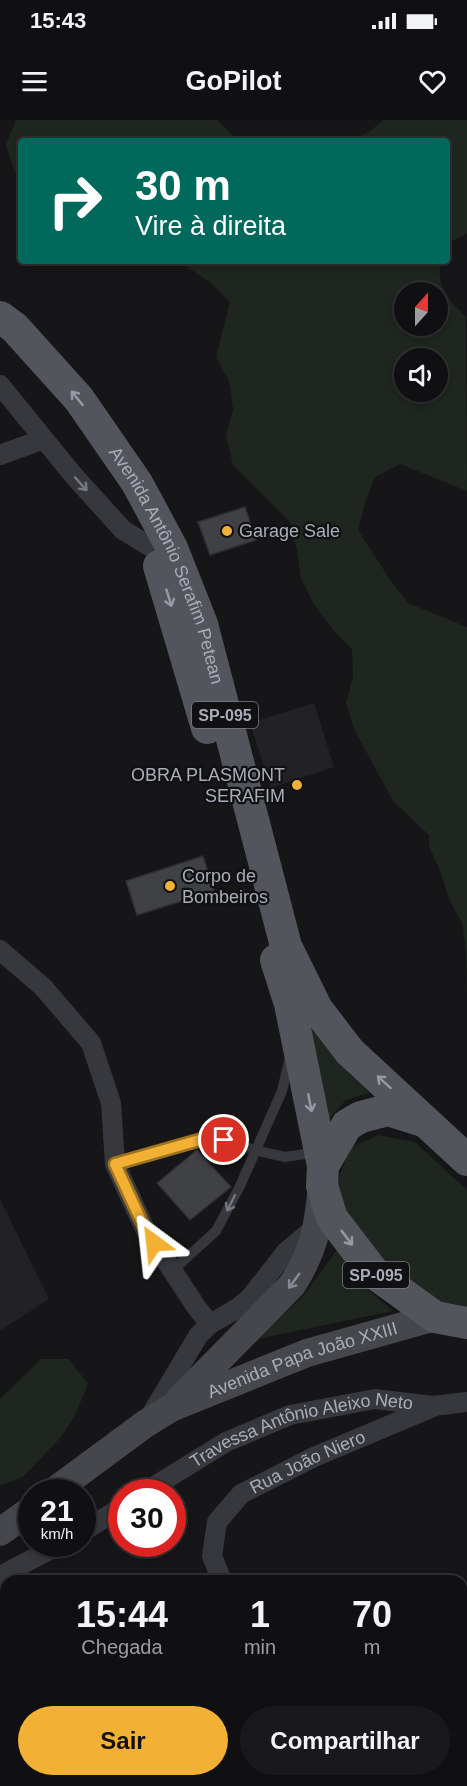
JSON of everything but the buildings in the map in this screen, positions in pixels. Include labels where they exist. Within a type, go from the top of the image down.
[{"type":"main road","name":"Avenida Antônio Serafim Petean","points":[[0,316],[15,328],[79,399],[137,483],[172,548],[202,624],[286,946],[317,1008],[350,1052],[427,1122]]},
{"type":"main road","name":"Avenida Antônio Serafim Petean","points":[[0,341],[94,449],[154,549],[290,1004],[296,1035]]},
{"type":"main road","name":"SP-095","points":[[296,1035],[332,1218],[374,1274],[435,1317],[467,1323]]},
{"type":"main road","points":[[322,1168],[347,1125],[361,1117],[388,1110],[427,1122]]},
{"type":"main road","name":"SP-095","points":[[427,1122],[467,1160]]},
{"type":"main road","name":"Avenida Papa João XXIII","points":[[171,1408],[292,1285],[301,1271],[314,1242],[318,1225],[322,1168]]},
{"type":"main road","name":"Avenida Papa João XXIII","points":[[71,1479],[171,1408],[307,1353],[435,1317]]},
{"type":"main road","points":[[0,1532],[18,1519]]},
{"type":"street","name":"Avenida Antônio Serafim Petean","points":[[0,385],[74,476],[123,530],[154,549]]},
{"type":"street","points":[[0,454],[44,439]]},
{"type":"street","points":[[0,950],[43,987],[91,1043],[111,1103],[115,1164],[145,1229],[210,1324]]},
{"type":"street","points":[[145,1425],[198,1336],[210,1324],[238,1308],[250,1298],[286,1252],[318,1225]]},
{"type":"street","name":"Travessa Antônio Aleixo Neto","points":[[166,1479],[226,1442],[290,1415],[375,1399],[433,1406]]},
{"type":"street","points":[[433,1406],[467,1402]]},
{"type":"street","name":"Rua João Niero","points":[[220,1575],[212,1556],[217,1522],[241,1494],[314,1457],[433,1406]]},
{"type":"street","points":[[2,1575],[36,1557]]},
{"type":"lane","points":[[172,1271],[216,1231],[240,1186],[282,1091],[296,1035]]},
{"type":"lane","points":[[115,1164],[203,1139],[224,1140],[322,1168]]},
{"type":"shaded area","points":[[16,120],[217,120],[235,138],[18,138],[18,175],[14,171],[6,145]]},
{"type":"shaded area","points":[[384,120],[467,120],[467,233],[450,242],[450,138],[357,138]]},
{"type":"shaded area","points":[[182,264],[441,264],[441,282],[394,282],[394,336],[448,336],[448,297],[466,317],[467,491],[400,464],[375,477],[358,530],[408,603],[467,627],[467,992],[466,951],[462,923],[449,899],[429,846],[429,835],[393,801],[354,729],[346,703],[353,676],[352,649],[333,630],[314,604],[301,579],[290,522],[233,465],[226,436],[233,409],[229,381],[216,357],[230,302],[211,283]]},
{"type":"shaded area","points":[[314,703],[334,767],[271,788],[250,723]]},
{"type":"shaded area","points":[[308,1023],[341,1066],[370,1093],[346,1100],[329,1119]]},
{"type":"shaded area","points":[[378,1135],[415,1142],[467,1190],[467,1319],[376,1267],[346,1221],[337,1182],[350,1148]]},
{"type":"shaded area","points":[[0,1199],[49,1299],[0,1331]]},
{"type":"shaded area","points":[[337,1250],[361,1284],[393,1311],[257,1339],[304,1295]]},
{"type":"shaded area","points":[[41,1359],[69,1359],[88,1384],[76,1413],[62,1436],[23,1477],[0,1486],[0,1399]]},
{"type":"place","name":"Garage Sale","points":[[227,531]]},
{"type":"place","name":"OBRA PLASMONT SERAFIM","points":[[297,785]]},
{"type":"place","name":"Corpo de Bombeiros","points":[[170,886]]},
{"type":"route","points":[[154,1243],[145,1229],[115,1164],[203,1139],[224,1140]]}]
